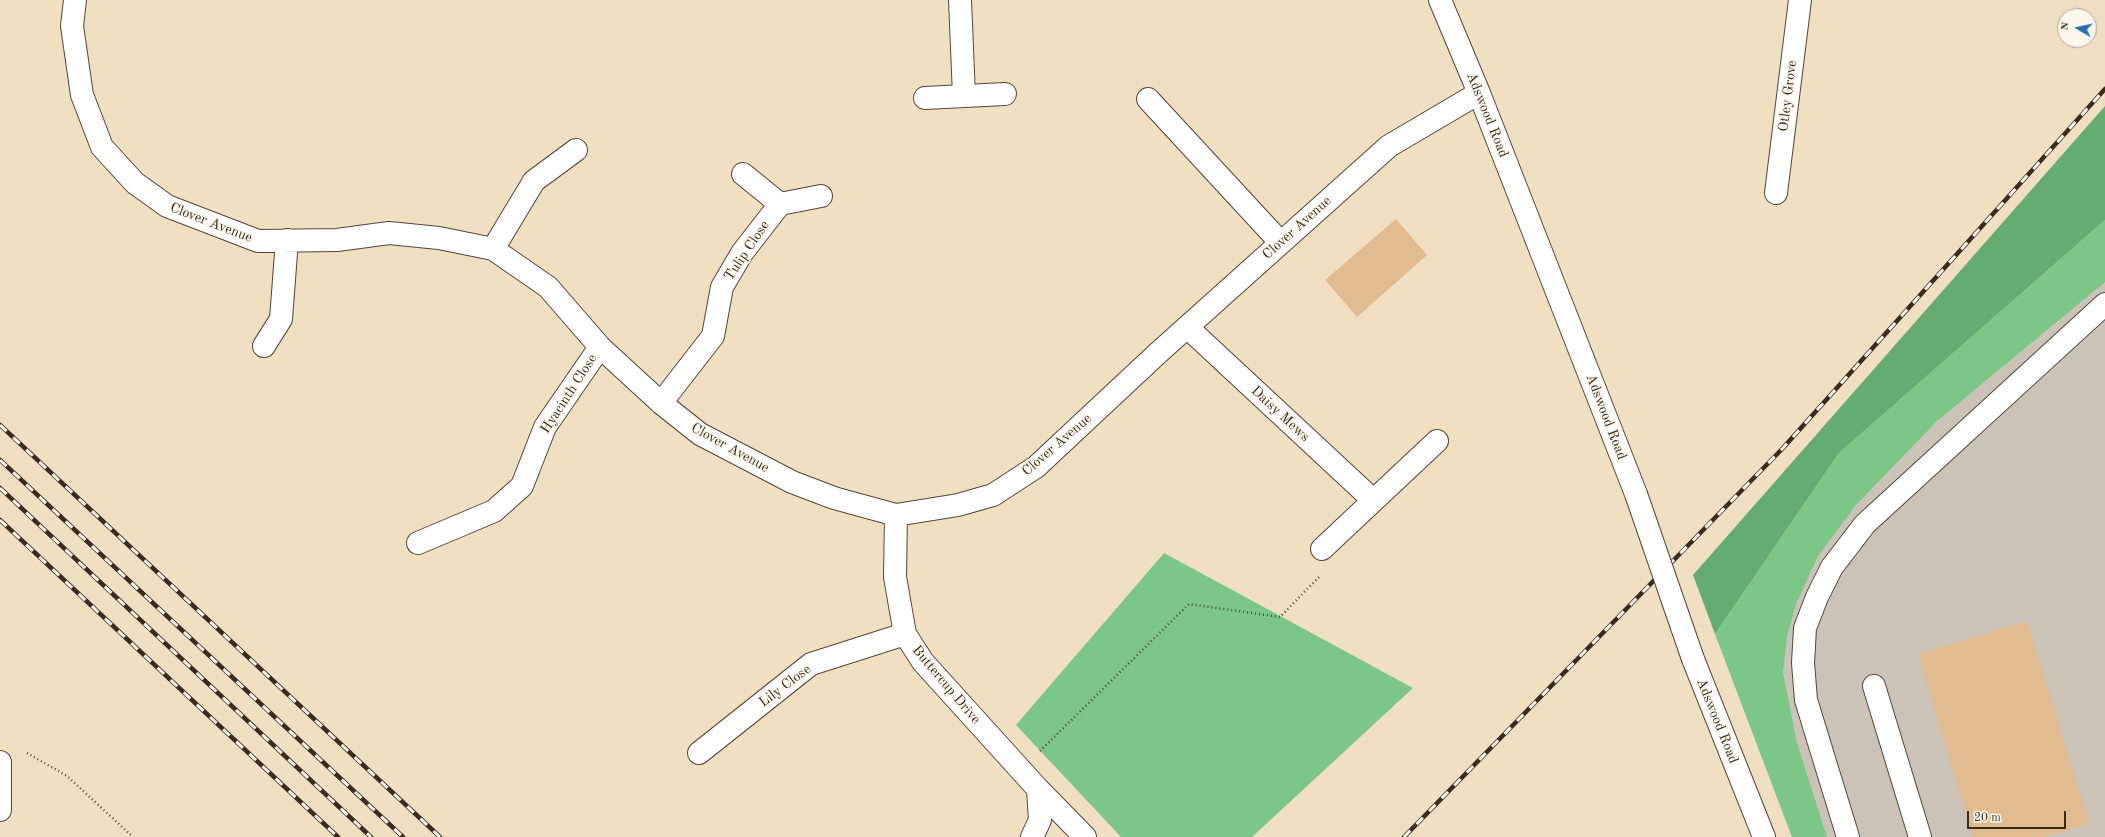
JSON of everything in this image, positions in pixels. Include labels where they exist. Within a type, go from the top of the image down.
[{"type":"street","name":"Clover Avenue","points":[[75,0],[72,26],[82,95],[102,147],[135,183],[167,206],[258,240],[337,240],[389,233],[439,238],[493,249],[548,287],[600,348],[661,403],[700,434],[792,482],[834,498],[896,515],[958,505],[993,495],[1036,467],[1187,327],[1389,146],[1479,93]]},
{"type":"street","points":[[960,0],[964,96]]},
{"type":"street","name":"Adswood Road","points":[[1440,0],[1479,93],[1636,494],[1693,659],[1764,837]]},
{"type":"street","name":"Otley Grove","points":[[1776,193],[1800,0]]},
{"type":"street","points":[[925,98],[1005,94]]},
{"type":"street","points":[[1148,99],[1280,243]]},
{"type":"street","points":[[493,249],[534,181],[576,150]]},
{"type":"street","points":[[743,174],[780,204],[821,196]]},
{"type":"street","name":"Tulip Close","points":[[661,403],[713,336],[722,287],[742,253],[780,204]]},
{"type":"street","points":[[264,346],[282,319],[287,240]]},
{"type":"street","points":[[1848,837],[1806,700],[1803,663],[1805,628],[1817,597],[1832,567],[1866,524],[2105,304]]},
{"type":"street","name":"Daisy Mews","points":[[1187,327],[1373,500]]},
{"type":"street","name":"Hyacinth Close","points":[[418,543],[494,511],[522,486],[545,427],[600,348]]},
{"type":"street","points":[[1322,549],[1437,441]]},
{"type":"street","name":"Buttercup Drive","points":[[896,515],[895,577],[905,634],[923,662],[1038,789],[1085,837]]},
{"type":"street","name":"Lily Close","points":[[699,752],[812,664],[905,634]]},
{"type":"street","points":[[1874,686],[1920,837]]},
{"type":"street","points":[[0,762],[0,810]]},
{"type":"street","points":[[1032,837],[1040,820],[1038,789]]},
{"type":"path","points":[[1021,770],[1189,604],[1280,617],[1328,568],[1322,549]]},
{"type":"path","points":[[24,751],[68,776],[133,837]]},
{"type":"shaded area","points":[[2105,220],[2105,837],[1792,837],[1715,634]]},
{"type":"green space","points":[[2105,106],[2105,220],[1839,453],[1715,634],[1693,575]]},
{"type":"green space","points":[[2105,220],[2105,282],[1937,421],[1856,505],[1818,556],[1796,604],[1787,637],[1783,672],[1797,743],[1827,837],[1792,837],[1715,634],[1839,453]]},
{"type":"green space","points":[[1164,553],[1413,688],[1252,837],[1121,837],[1016,725]]},
{"type":"building","points":[[1396,219],[1427,255],[1357,317],[1325,280]]},
{"type":"building","points":[[2027,621],[2089,823],[2043,837],[1973,837],[1918,654]]},
{"type":"railway","points":[[1404,837],[1783,448],[2105,89]]},
{"type":"railway","points":[[0,425],[440,837]]},
{"type":"railway","points":[[0,460],[403,837]]},
{"type":"railway","points":[[0,488],[371,837]]},
{"type":"railway","points":[[0,520],[338,837]]}]
